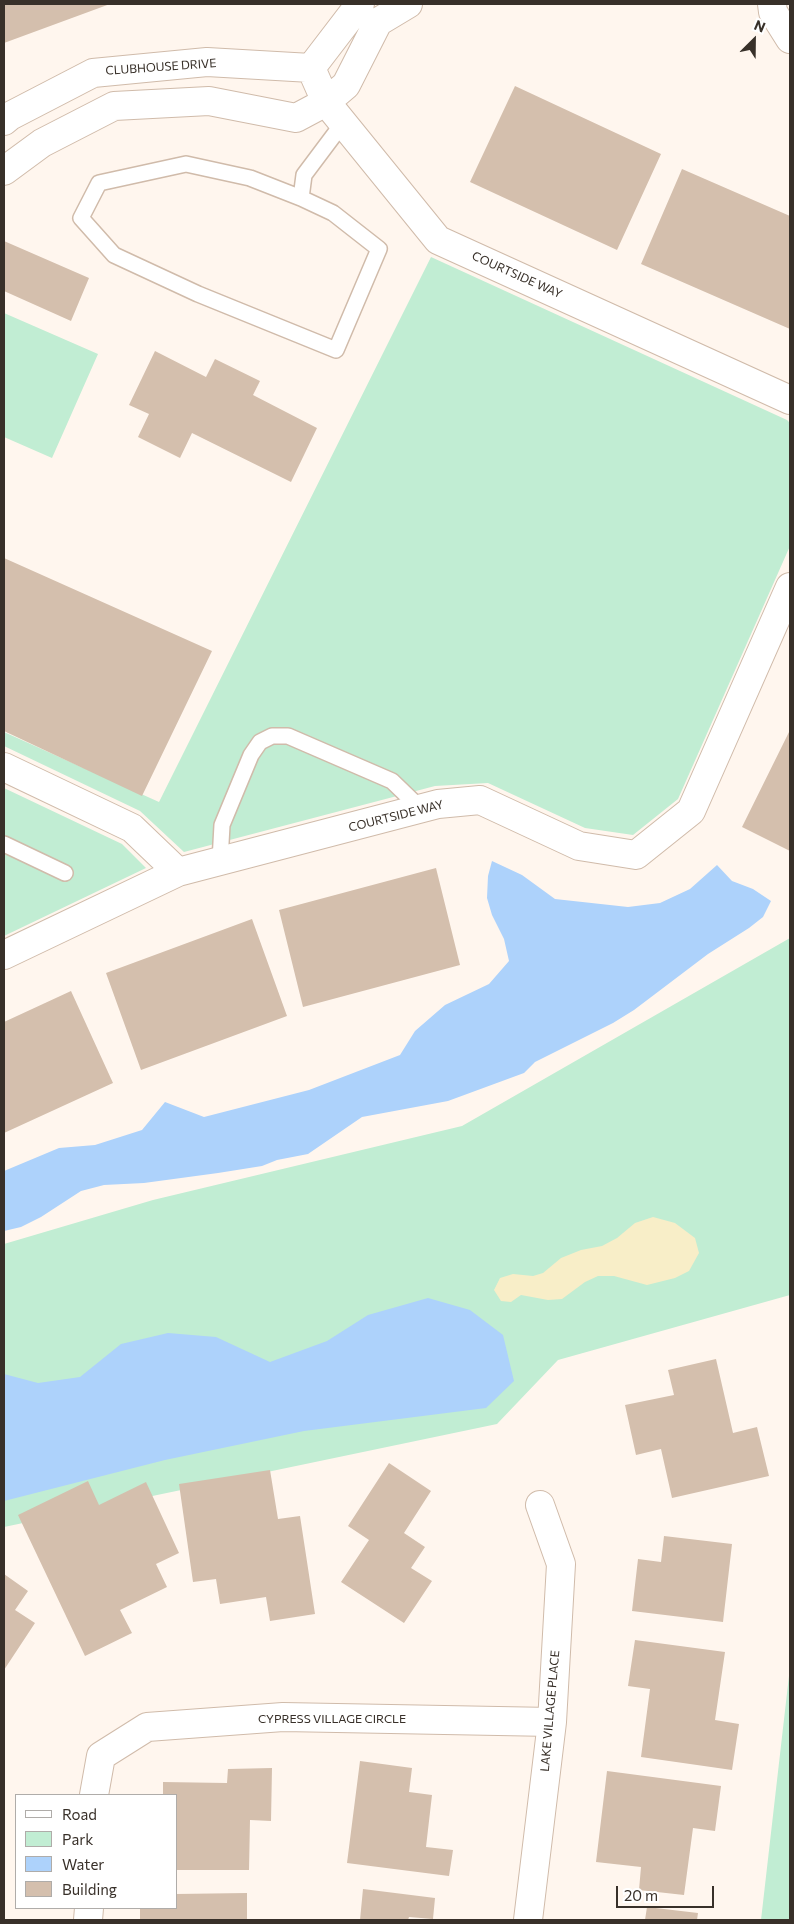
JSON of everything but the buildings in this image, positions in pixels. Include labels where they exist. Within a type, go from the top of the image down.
[{"type":"street","points":[[311,68],[360,4]]},
{"type":"street","points":[[4,170],[42,143],[114,106],[209,100],[296,118],[326,102],[346,85],[378,22],[408,4]]},
{"type":"street","points":[[772,4],[773,12],[790,39]]},
{"type":"street","name":"CLUBHOUSE DRIVE","points":[[4,121],[10,116],[93,73],[207,62],[311,68]]},
{"type":"street","name":"COURTSIDE WAY","points":[[311,68],[326,102],[438,240],[790,400]]},
{"type":"street","name":"COURTSIDE WAY","points":[[4,956],[178,872],[438,804],[480,800],[579,846],[636,855],[691,811],[790,587]]},
{"type":"street","points":[[4,767],[132,828],[178,872]]},
{"type":"street","name":"LAKE VILLAGE PLACE","points":[[528,1920],[552,1722],[561,1564],[540,1505]]},
{"type":"street","name":"CYPRESS VILLAGE CIRCLE","points":[[94,1794],[101,1756],[147,1727],[283,1717],[552,1722]]},
{"type":"lane","points":[[301,198],[304,175],[343,123]]},
{"type":"lane","points":[[186,164],[250,178],[301,198],[333,213],[379,249],[336,350],[198,294],[114,255],[81,218],[99,183],[186,164]]},
{"type":"lane","points":[[220,861],[222,826],[251,755],[260,742],[272,736],[288,736],[392,781],[420,809]]},
{"type":"lane","points":[[4,845],[65,873]]},
{"type":"green space","points":[[431,257],[790,423],[790,546],[678,799],[633,835],[585,828],[488,783],[435,786],[184,852],[140,811],[4,746],[4,732],[159,802]]},
{"type":"green space","points":[[4,313],[98,354],[52,458],[4,437]]},
{"type":"green space","points":[[4,788],[122,844],[146,868],[4,936]]},
{"type":"green space","points":[[790,938],[790,1295],[558,1360],[497,1424],[4,1527],[4,1244],[153,1200],[462,1126]]},
{"type":"green space","points":[[790,1667],[790,1920],[761,1920]]},
{"type":"sand","points":[[653,1217],[675,1223],[695,1238],[699,1253],[689,1271],[675,1278],[647,1285],[614,1276],[598,1276],[585,1282],[562,1299],[548,1300],[521,1295],[511,1302],[501,1301],[494,1290],[500,1278],[513,1274],[533,1276],[543,1273],[561,1258],[581,1250],[602,1246],[617,1238],[635,1223]]},
{"type":"water","points":[[492,861],[522,875],[555,899],[628,907],[660,903],[690,889],[717,865],[732,881],[753,889],[771,901],[763,917],[708,954],[634,1010],[613,1023],[535,1062],[524,1073],[448,1101],[362,1117],[308,1154],[277,1160],[262,1166],[144,1183],[104,1185],[81,1191],[41,1217],[21,1227],[4,1231],[4,1171],[59,1148],[95,1145],[142,1130],[165,1102],[204,1117],[309,1090],[400,1055],[415,1031],[445,1005],[489,984],[509,961],[504,939],[492,915],[487,898],[488,876]]},
{"type":"water","points":[[428,1298],[470,1310],[503,1335],[514,1381],[486,1408],[304,1431],[165,1460],[4,1501],[4,1374],[38,1383],[80,1377],[121,1344],[168,1333],[216,1337],[270,1362],[327,1341],[368,1315]]}]
